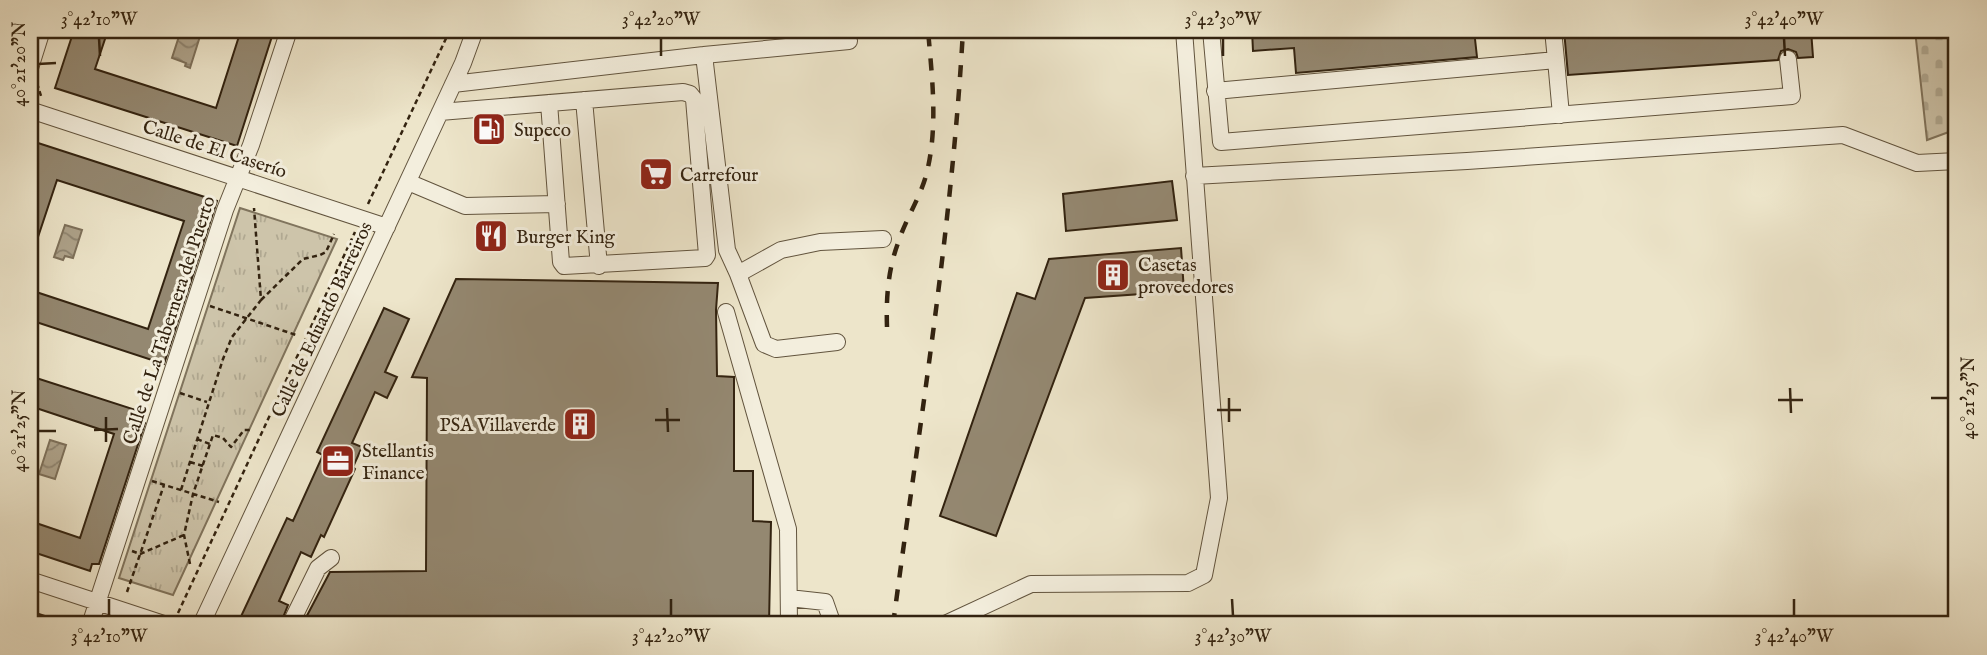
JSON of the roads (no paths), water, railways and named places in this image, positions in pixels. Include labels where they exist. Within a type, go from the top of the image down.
[{"type":"street","points":[[30,68],[42,30]]},
{"type":"street","name":"Calle de La Tabernera del Puerto","points":[[90,625],[221,223],[289,30]]},
{"type":"street","name":"Calle de Eduardo Barreiros","points":[[201,625],[408,183],[475,30]]},
{"type":"street","points":[[943,625],[1031,584],[1188,583],[1204,575],[1219,498],[1184,30]]},
{"type":"street","points":[[1211,30],[1221,142],[1792,96],[1788,59]]},
{"type":"street","points":[[1553,30],[1561,115]]},
{"type":"street","points":[[453,84],[849,41]]},
{"type":"street","points":[[704,55],[727,250],[764,344],[776,349],[837,342]]},
{"type":"street","points":[[1216,91],[1556,60]]},
{"type":"street","points":[[440,112],[682,92],[690,94],[694,99],[707,255],[705,258],[564,266],[561,262],[550,103]]},
{"type":"street","points":[[584,100],[599,265]]},
{"type":"street","name":"Calle de El Caserío","points":[[30,110],[387,228]]},
{"type":"street","points":[[1194,176],[1467,161],[1843,135],[1917,163],[1957,161]]},
{"type":"street","points":[[408,183],[465,206],[557,204]]},
{"type":"street","points":[[738,274],[781,250],[820,242],[883,239]]},
{"type":"street","points":[[726,312],[788,529],[789,625]]},
{"type":"street","points":[[290,625],[318,568],[331,558]]},
{"type":"street","points":[[30,580],[171,622]]},
{"type":"street","points":[[789,598],[825,602],[833,625]]},
{"type":"water","points":[[181,30],[201,33],[190,68],[185,66],[186,63],[172,58]]},
{"type":"water","points":[[65,225],[82,230],[73,258],[65,256],[63,260],[54,257]]},
{"type":"water","points":[[50,440],[66,445],[55,479],[39,474]]},
{"type":"railway","points":[[887,327],[887,295],[892,263],[925,179],[932,142],[933,105],[928,30]]},
{"type":"railway","points":[[893,625],[943,254],[963,30]]},
{"type":"place","name":"Supeco","points":[[489,129]]},
{"type":"place","name":"Carrefour","points":[[656,174]]},
{"type":"place","name":"Burger King","points":[[491,236]]},
{"type":"place","name":"Casetas proveedores","points":[[1113,275]]},
{"type":"place","name":"PSA Villaverde","points":[[580,424]]},
{"type":"place","name":"Stellantis Finance","points":[[338,461]]}]
